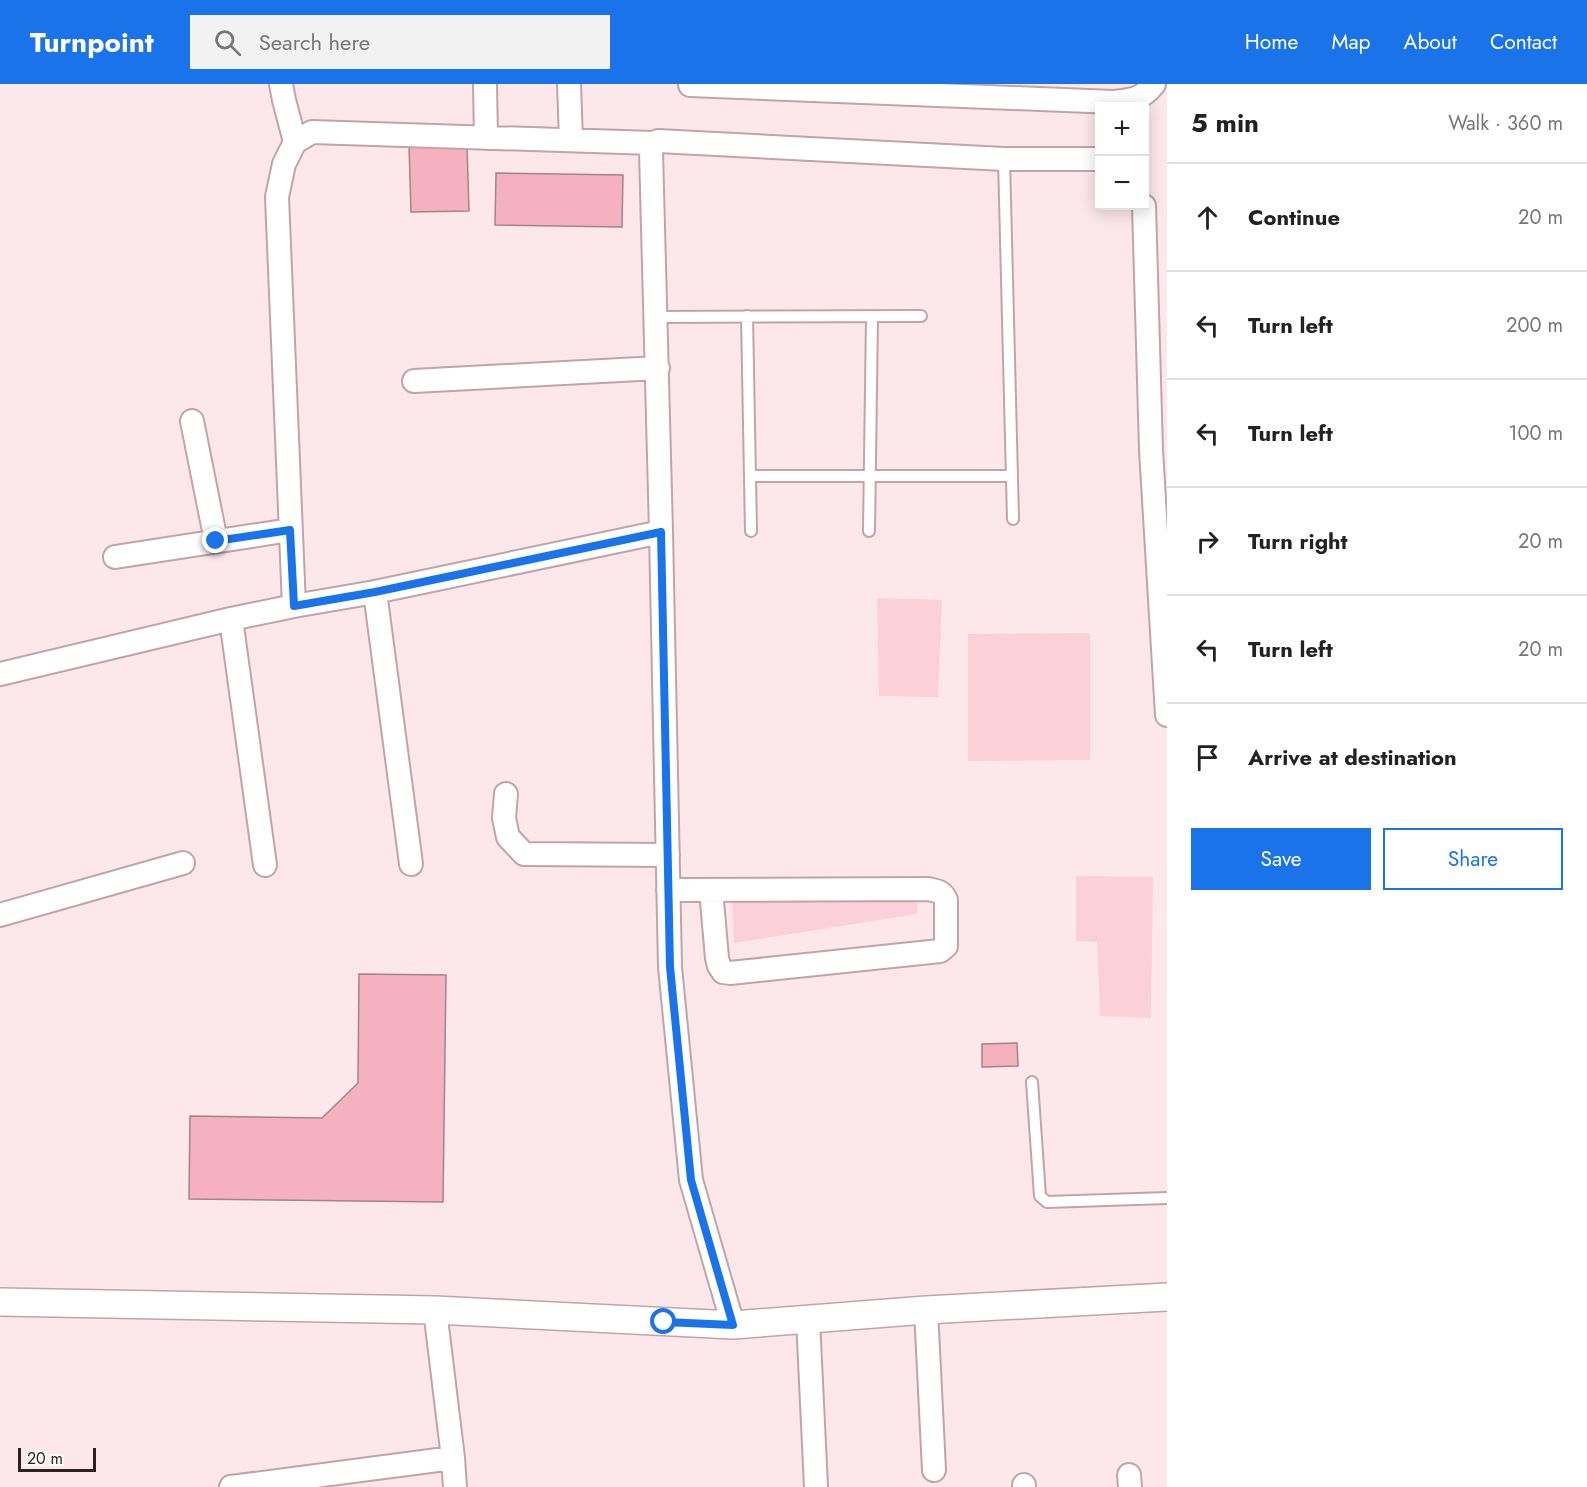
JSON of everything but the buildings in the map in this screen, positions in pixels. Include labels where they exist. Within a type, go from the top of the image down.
[{"type":"street","points":[[281,84],[295,142]]},
{"type":"street","points":[[485,84],[486,138]]},
{"type":"street","points":[[569,84],[571,140]]},
{"type":"street","points":[[690,85],[1113,102],[1135,100],[1154,84]]},
{"type":"street","points":[[294,606],[277,197],[284,164],[295,142],[312,132],[653,143],[658,141],[1004,159],[1095,159]]},
{"type":"street","points":[[653,143],[651,151],[670,967],[691,1180],[733,1325]]},
{"type":"street","points":[[1144,210],[1159,449],[1167,715]]},
{"type":"street","points":[[414,381],[657,368]]},
{"type":"street","points":[[192,421],[216,541]]},
{"type":"street","points":[[114,557],[290,530]]},
{"type":"street","points":[[0,674],[231,619],[375,592],[661,532]]},
{"type":"street","points":[[375,592],[411,864]]},
{"type":"street","points":[[231,619],[265,865]]},
{"type":"street","points":[[506,794],[504,818],[508,837],[524,854],[668,855]]},
{"type":"street","points":[[0,915],[183,864]]},
{"type":"street","points":[[669,890],[928,889],[938,891],[946,900],[946,946],[940,951],[723,972],[717,958],[711,890]]},
{"type":"street","points":[[0,1302],[435,1310],[733,1325],[926,1310],[1167,1298]]},
{"type":"street","points":[[435,1310],[455,1487]]},
{"type":"street","points":[[926,1310],[934,1470]]},
{"type":"street","points":[[808,1319],[816,1487]]},
{"type":"street","points":[[231,1487],[453,1458]]},
{"type":"lane","points":[[1004,159],[1013,519]]},
{"type":"lane","points":[[747,316],[751,531]]},
{"type":"lane","points":[[656,317],[921,316]]},
{"type":"lane","points":[[869,531],[872,317]]},
{"type":"lane","points":[[750,476],[1012,476]]},
{"type":"lane","points":[[1032,1082],[1040,1196],[1047,1202],[1167,1198]]},
{"type":"shaded area","points":[[877,598],[942,600],[938,697],[879,696]]},
{"type":"shaded area","points":[[1090,633],[1090,760],[968,761],[968,634]]},
{"type":"shaded area","points":[[1076,876],[1153,877],[1151,1018],[1100,1016],[1097,942],[1076,941]]},
{"type":"shaded area","points":[[919,881],[917,914],[734,943],[732,898]]},
{"type":"route","points":[[216,541],[290,530],[294,606],[375,592],[661,532],[670,967],[691,1180],[733,1325],[664,1322]]}]
